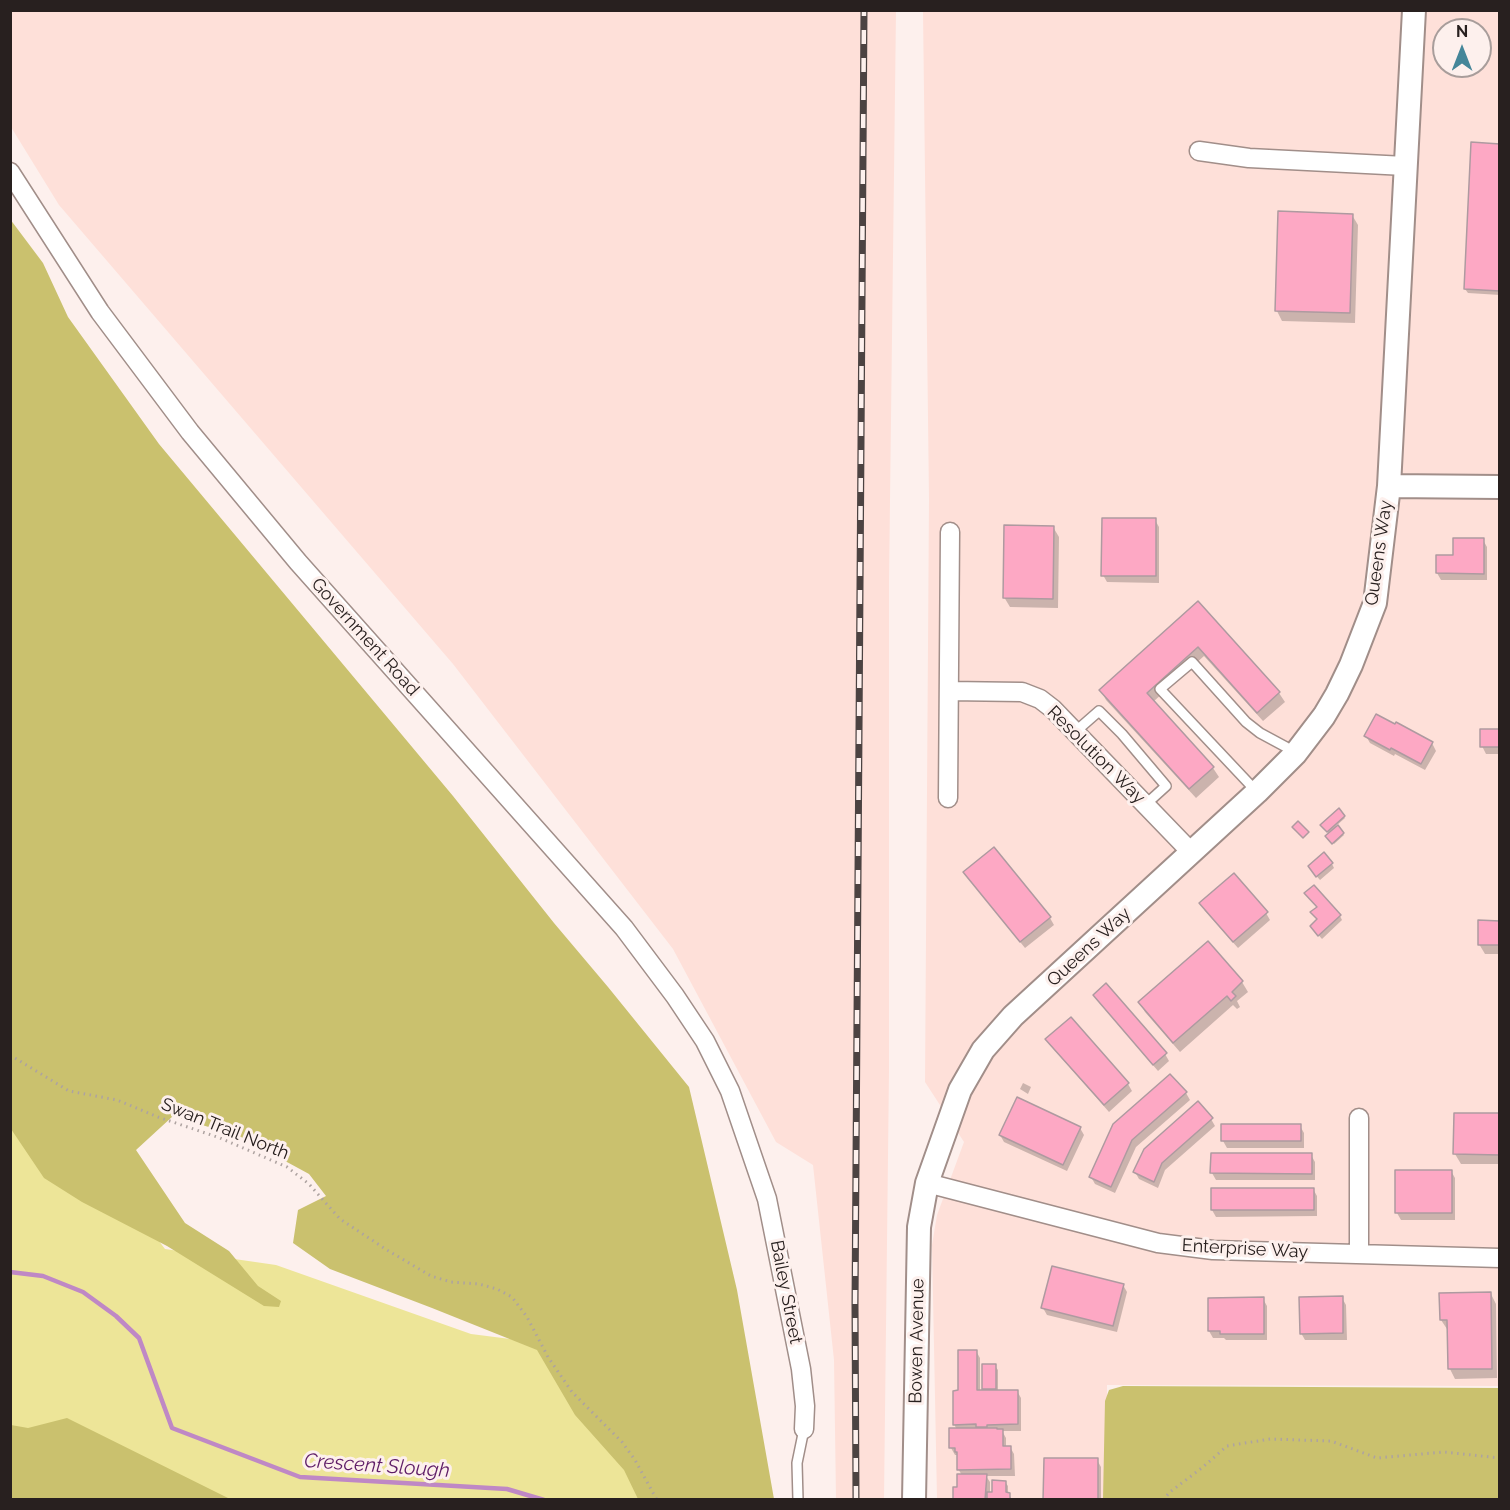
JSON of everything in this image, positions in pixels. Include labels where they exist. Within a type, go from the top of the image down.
[{"type":"street","name":"Queens Way","points":[[927,1183],[960,1090],[983,1050],[1013,1016],[1257,792],[1295,754],[1324,716],[1351,665],[1374,603],[1389,486],[1414,10]]},
{"type":"street","points":[[1199,151],[1249,158],[1406,166]]},
{"type":"street","name":"Government Road","points":[[10,172],[100,312],[190,432],[298,562],[624,928],[675,996],[705,1041],[730,1091]]},
{"type":"street","points":[[1389,486],[1500,487]]},
{"type":"street","points":[[948,798],[950,532]]},
{"type":"street","name":"Resolution Way","points":[[949,691],[1022,692],[1040,699],[1053,709],[1191,852]]},
{"type":"street","name":"Bailey Street","points":[[730,1091],[767,1199],[801,1369],[805,1406],[804,1429]]},
{"type":"street","points":[[1359,1119],[1359,1254]]},
{"type":"street","name":"Enterprise Way","points":[[927,1183],[1158,1243],[1213,1250],[1500,1258]]},
{"type":"street","name":"Bowen Avenue","points":[[914,1500],[919,1227],[927,1183]]},
{"type":"lane","points":[[1257,792],[1160,689],[1191,662],[1246,722],[1295,754]]},
{"type":"lane","points":[[1075,732],[1099,711],[1122,734],[1166,786],[1145,805]]},
{"type":"lane","name":"Bailey Street","points":[[798,1500],[797,1462],[804,1429]]},
{"type":"path","name":"Swan Trail North","points":[[10,1055],[69,1091],[117,1101],[220,1138],[287,1167],[309,1184],[340,1219],[431,1276],[451,1282],[479,1284],[513,1297],[527,1317],[548,1358],[572,1392],[622,1442],[635,1460],[657,1500]]},
{"type":"path","points":[[1163,1500],[1227,1446],[1270,1439],[1331,1441],[1377,1458],[1444,1452],[1500,1458]]},
{"type":"shaded area","points":[[11,10],[896,11],[889,582],[889,1071],[884,1499],[836,1499],[834,1360],[813,1165],[776,1142],[673,949],[453,664],[59,205],[11,127]]},
{"type":"shaded area","points":[[923,11],[1499,11],[1499,1386],[1107,1385],[1107,1499],[937,1499],[932,1245],[937,1215],[964,1142],[925,1082],[929,499]]},
{"type":"shaded area","points":[[10,219],[43,263],[68,317],[159,444],[453,796],[689,1087],[737,1290],[774,1499],[638,1499],[624,1470],[575,1415],[537,1350],[330,1269],[293,1243],[298,1210],[326,1196],[309,1174],[241,1137],[173,1116],[136,1150],[185,1223],[229,1251],[258,1286],[281,1301],[279,1307],[264,1306],[167,1246],[82,1202],[44,1178],[11,1129]]},
{"type":"shaded area","points":[[10,1119],[156,1237],[165,1249],[276,1265],[471,1334],[542,1343],[661,1499],[11,1499]]},
{"type":"shaded area","points":[[1123,1386],[1499,1388],[1499,1499],[1103,1499],[1105,1401],[1109,1390]]},
{"type":"shaded area","points":[[67,1418],[230,1499],[11,1499],[11,1425],[28,1428]]},
{"type":"building","points":[[1471,142],[1500,144],[1500,291],[1464,289]]},
{"type":"building","points":[[1278,211],[1353,214],[1350,313],[1275,311]]},
{"type":"building","points":[[1102,518],[1156,518],[1156,576],[1101,576]]},
{"type":"building","points":[[1004,525],[1054,526],[1053,599],[1003,598]]},
{"type":"building","points":[[1453,538],[1484,538],[1484,574],[1436,573],[1436,555],[1453,555]]},
{"type":"building","points":[[1198,601],[1280,692],[1257,713],[1198,647],[1147,693],[1214,767],[1189,789],[1099,690]]},
{"type":"building","points":[[1376,714],[1433,742],[1421,764],[1364,736]]},
{"type":"building","points":[[1480,729],[1500,729],[1500,747],[1480,747]]},
{"type":"building","points":[[1339,808],[1345,816],[1327,832],[1320,825]]},
{"type":"building","points":[[1298,821],[1309,832],[1303,838],[1292,827]]},
{"type":"building","points":[[1338,825],[1344,833],[1332,844],[1325,836]]},
{"type":"building","points":[[994,847],[1051,917],[1020,942],[963,872]]},
{"type":"building","points":[[1324,852],[1333,863],[1316,877],[1308,866]]},
{"type":"building","points":[[1234,873],[1268,912],[1233,942],[1199,903]]},
{"type":"building","points":[[1314,885],[1341,915],[1318,936],[1310,926],[1317,919],[1310,912],[1317,907],[1304,893]]},
{"type":"building","points":[[1478,920],[1500,921],[1500,945],[1478,945]]},
{"type":"building","points":[[1208,941],[1243,981],[1232,992],[1236,996],[1231,1001],[1227,996],[1173,1043],[1138,1002]]},
{"type":"building","points":[[1106,983],[1167,1053],[1153,1065],[1093,995]]},
{"type":"building","points":[[1071,1017],[1129,1083],[1104,1105],[1045,1039]]},
{"type":"building","points":[[1170,1074],[1187,1092],[1132,1140],[1111,1187],[1089,1177],[1113,1124]]},
{"type":"building","points":[[1017,1097],[1081,1127],[1063,1165],[999,1135]]},
{"type":"building","points":[[1198,1101],[1213,1118],[1162,1163],[1154,1182],[1133,1172],[1144,1149]]},
{"type":"building","points":[[1454,1113],[1500,1113],[1500,1155],[1453,1154]]},
{"type":"building","points":[[1221,1124],[1301,1124],[1301,1141],[1221,1141]]},
{"type":"building","points":[[1211,1153],[1312,1153],[1312,1174],[1210,1173]]},
{"type":"building","points":[[1395,1170],[1452,1170],[1452,1213],[1395,1213]]},
{"type":"building","points":[[1211,1188],[1314,1188],[1314,1210],[1211,1210]]},
{"type":"building","points":[[1052,1266],[1124,1284],[1113,1326],[1041,1308]]},
{"type":"building","points":[[1491,1292],[1492,1369],[1448,1369],[1447,1320],[1440,1320],[1439,1293]]},
{"type":"building","points":[[1343,1296],[1343,1333],[1300,1334],[1299,1297]]},
{"type":"building","points":[[1264,1297],[1264,1334],[1220,1334],[1220,1331],[1208,1331],[1208,1298]]},
{"type":"building","points":[[958,1350],[977,1350],[977,1390],[1018,1390],[1018,1424],[987,1425],[987,1427],[976,1427],[976,1424],[953,1425],[953,1391],[958,1390]]},
{"type":"building","points":[[982,1364],[996,1364],[996,1389],[982,1389]]},
{"type":"building","points":[[949,1428],[1003,1429],[1003,1446],[1011,1446],[1011,1469],[957,1470],[957,1452],[955,1448],[949,1448]]},
{"type":"building","points":[[1044,1458],[1098,1458],[1098,1500],[1043,1500]]},
{"type":"building","points":[[957,1474],[987,1474],[985,1500],[953,1500],[953,1487],[957,1487]]},
{"type":"building","points":[[992,1480],[1006,1481],[1006,1492],[1010,1493],[1012,1500],[987,1500],[987,1492],[992,1492]]},
{"type":"waterway","name":"Crescent Slough","points":[[10,1272],[43,1276],[83,1292],[116,1316],[139,1338],[172,1428],[300,1477],[507,1489],[544,1500]]},
{"type":"railway","points":[[856,1500],[855,1304],[864,10]]}]
